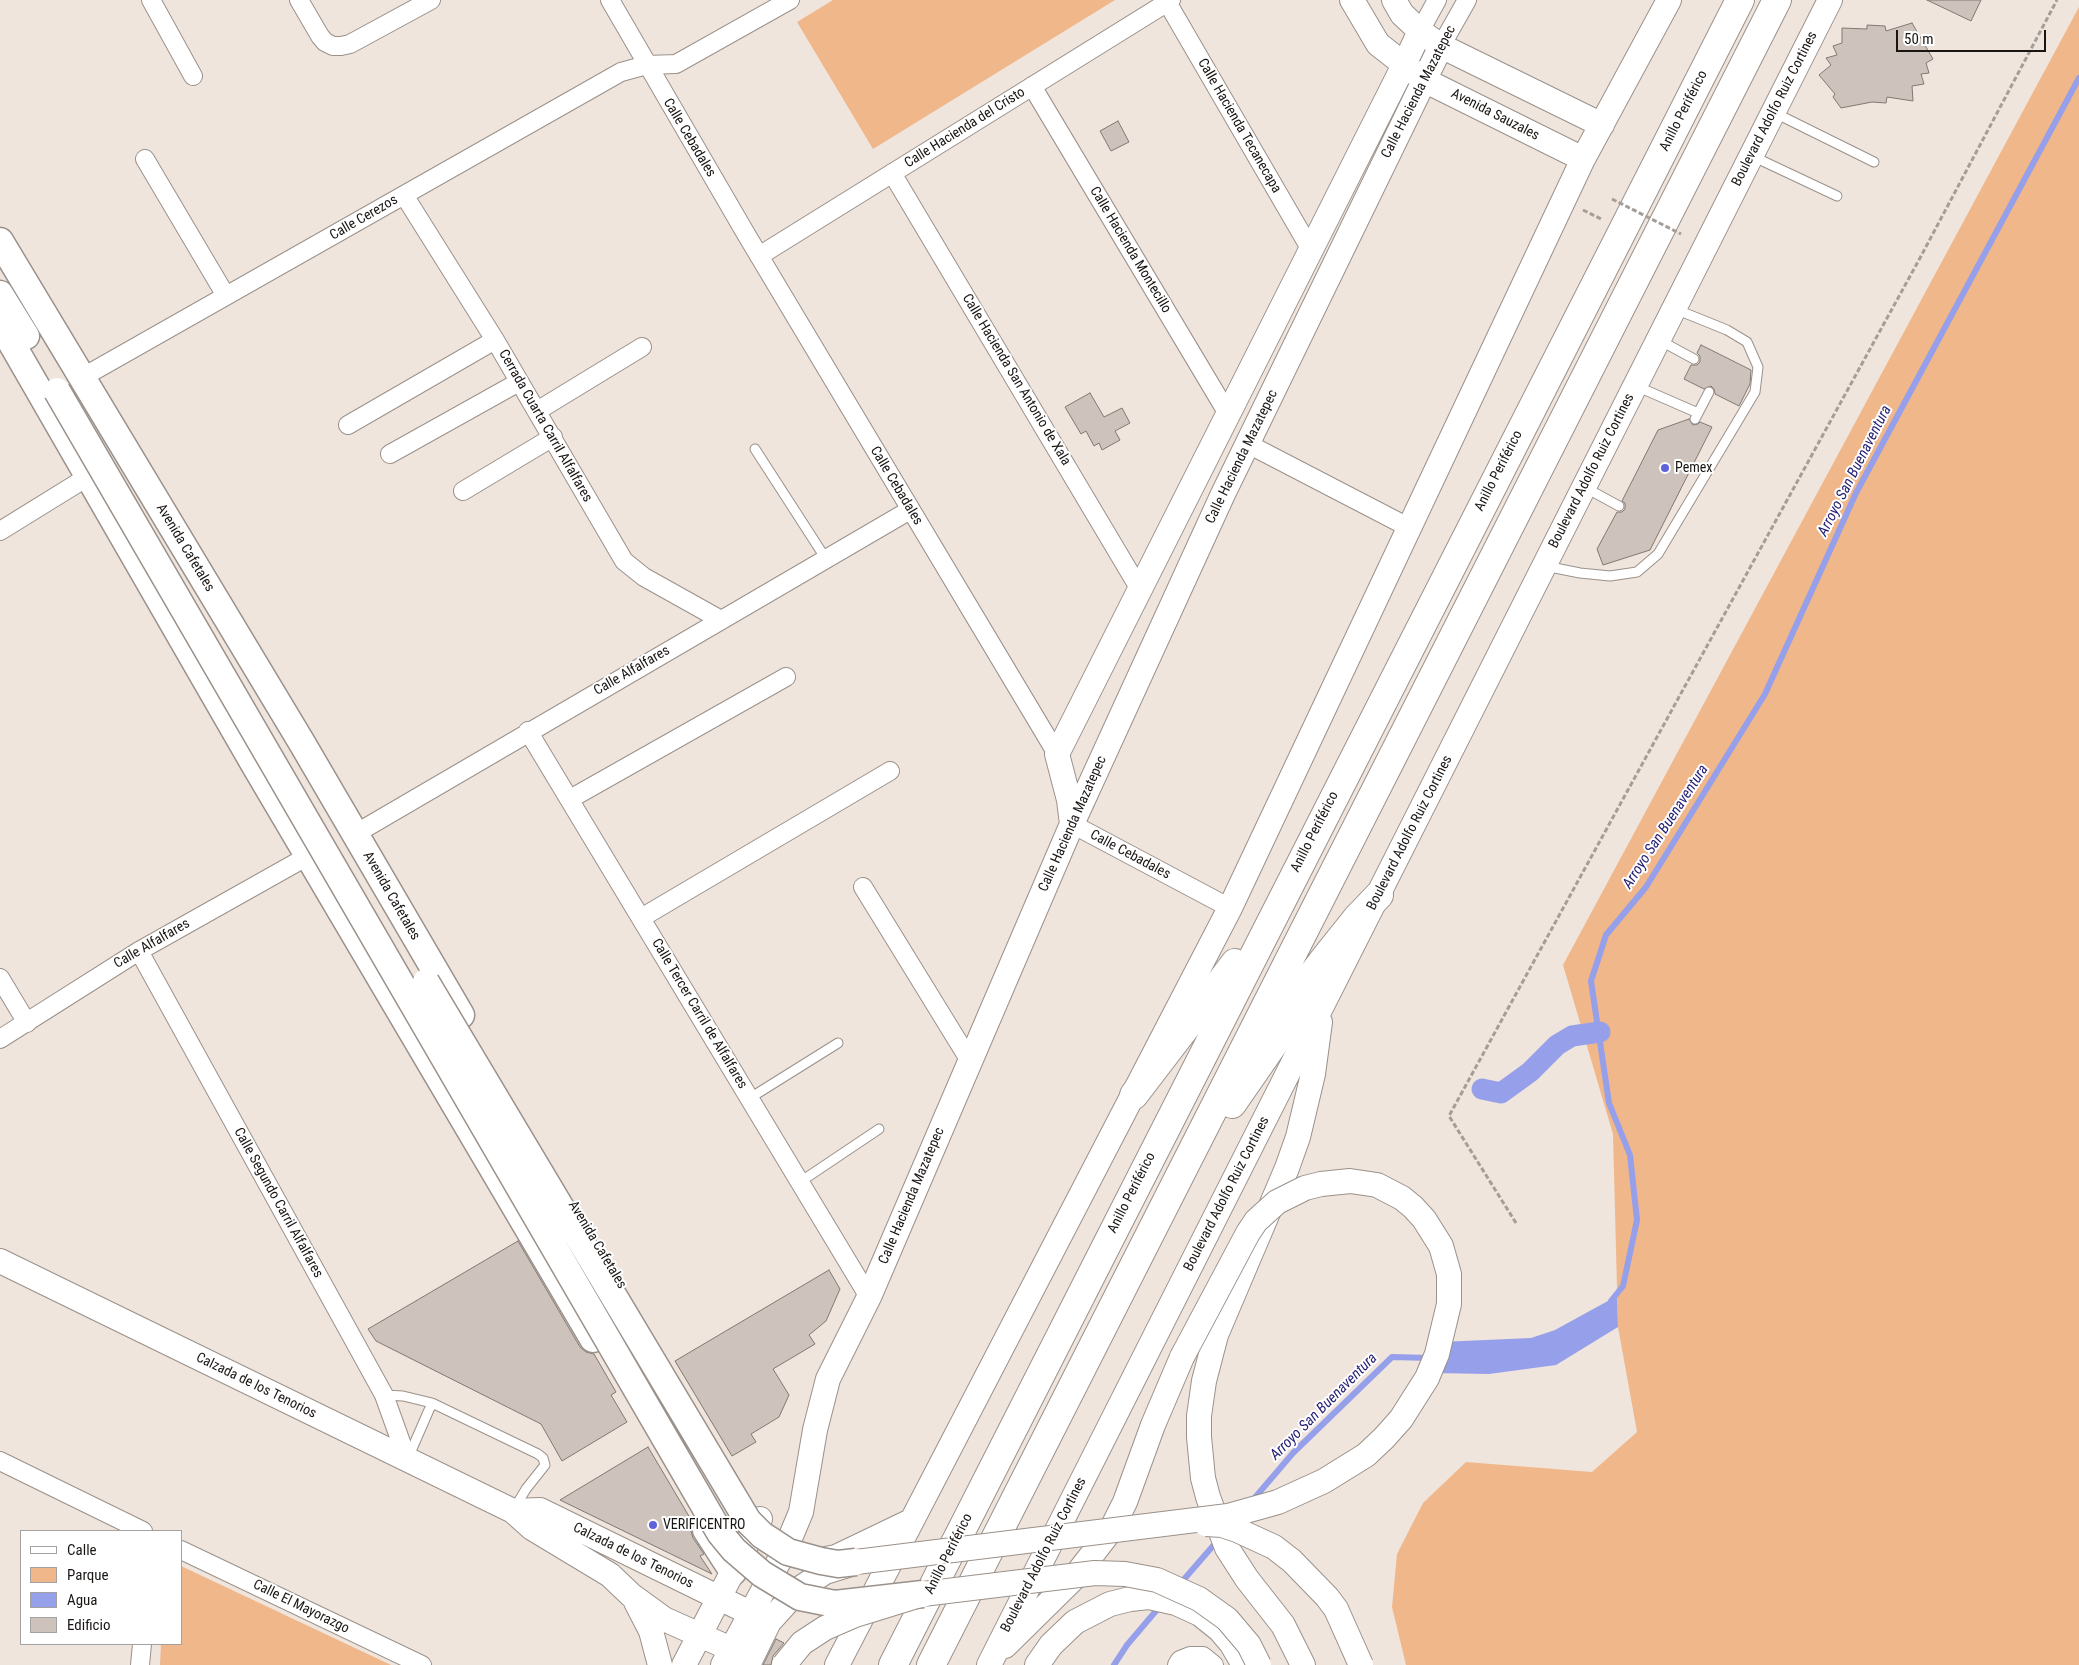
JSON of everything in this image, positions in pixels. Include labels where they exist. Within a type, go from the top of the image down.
[{"type":"highway","name":"Anillo Periférico","points":[[892,1665],[1740,0]]},
{"type":"highway","points":[[931,1665],[1777,0]]},
{"type":"highway","points":[[1188,1160],[1222,1118],[1263,1060],[1324,958],[1379,895]]},
{"type":"highway","points":[[1134,1094],[1275,910]]},
{"type":"main road","points":[[1394,0],[1402,14],[1420,31],[1441,46],[1602,125]]},
{"type":"main road","points":[[837,1665],[1230,908],[1583,159],[1669,0]]},
{"type":"main road","name":"Boulevard Adolfo Ruiz Cortines","points":[[990,1662],[1830,0]]},
{"type":"main road","name":"Avenida Sauzales","points":[[1354,1],[1378,44],[1424,80],[1583,159]]},
{"type":"main road","name":"Calle Hacienda Mazatepec","points":[[1057,754],[1420,31]]},
{"type":"main road","name":"Calle Hacienda Mazatepec","points":[[734,1660],[750,1614],[786,1548],[800,1512],[815,1430],[828,1379],[869,1297],[1072,824],[1223,494],[1441,46]]},
{"type":"main road","points":[[1355,162],[1379,174]]},
{"type":"main road","name":"Avenida Cafetales","points":[[0,241],[302,743],[730,1471],[760,1519],[786,1548]]},
{"type":"main road","points":[[0,294],[720,1533],[734,1550],[762,1574],[800,1597],[835,1604],[1095,1573],[1125,1574],[1157,1580],[1199,1599],[1227,1619],[1249,1645],[1259,1665]]},
{"type":"main road","points":[[0,323],[8,355],[89,476],[308,856],[681,1489],[733,1572]]},
{"type":"main road","points":[[1194,481],[1223,494]]},
{"type":"main road","points":[[254,764],[278,776],[294,774],[306,756],[302,743]]},
{"type":"main road","name":"Calle Cebadales","points":[[1057,754],[1072,824]]},
{"type":"main road","points":[[374,868],[377,881],[407,936],[426,982],[738,1507],[748,1521],[762,1535],[788,1552],[838,1564],[856,1562],[1182,1521],[1228,1516],[1253,1510],[1293,1496],[1346,1469],[1384,1438],[1401,1419],[1419,1392],[1434,1362],[1442,1338],[1449,1304],[1449,1274],[1441,1246],[1424,1218],[1402,1198],[1383,1188],[1364,1182],[1350,1181],[1305,1188],[1278,1202],[1256,1221],[1182,1357],[1153,1425],[1125,1502],[1111,1530],[1073,1580],[990,1662]]},
{"type":"main road","points":[[1303,1665],[1283,1625],[1247,1580],[1224,1540],[1203,1478],[1199,1416],[1204,1382],[1216,1335],[1287,1168],[1298,1137],[1313,1074],[1321,1010]]},
{"type":"main road","name":"Calzada de los Tenorios","points":[[0,1261],[513,1510],[532,1528],[604,1571],[631,1595],[664,1619],[700,1636],[734,1660]]},
{"type":"main road","points":[[681,1489],[695,1497],[706,1498],[722,1491],[728,1485],[730,1471]]},
{"type":"main road","name":"Calzada de los Tenorios","points":[[513,1510],[540,1510],[750,1614]]},
{"type":"main road","points":[[684,1665],[760,1519]]},
{"type":"main road","points":[[733,1572],[747,1570],[759,1565],[786,1548],[807,1556],[828,1559],[836,1557],[911,1521]]},
{"type":"main road","points":[[1182,1521],[1238,1530],[1274,1548],[1292,1561],[1336,1609],[1361,1665]]},
{"type":"main road","points":[[734,1660],[799,1589],[825,1572],[856,1562]]},
{"type":"main road","points":[[784,1665],[802,1642],[825,1628],[855,1615],[923,1594]]},
{"type":"main road","points":[[631,1595],[643,1612],[651,1631],[660,1665]]},
{"type":"main road","points":[[1037,1665],[1051,1645],[1075,1622],[1110,1604],[1149,1597],[1176,1603],[1198,1613],[1220,1630],[1231,1643],[1244,1665]]},
{"type":"street","points":[[151,0],[193,76]]},
{"type":"street","points":[[299,0],[320,36],[332,46],[350,44],[431,0]]},
{"type":"street","name":"Calle Cebadales","points":[[610,0],[759,256],[1057,754]]},
{"type":"street","name":"Calle Cerezos","points":[[83,377],[621,72],[648,65],[676,64],[790,0]]},
{"type":"street","name":"Calle Hacienda Mazatepec","points":[[1420,31],[1437,0]]},
{"type":"street","name":"Calle Hacienda Mazatepec","points":[[1441,46],[1467,0]]},
{"type":"street","name":"Calle Hacienda del Cristo","points":[[759,256],[1169,1]]},
{"type":"street","name":"Calle Hacienda Tecanecapa","points":[[1169,1],[1311,250]]},
{"type":"street","name":"Calle Hacienda Montecillo","points":[[1032,86],[1228,414]]},
{"type":"street","points":[[145,159],[226,296]]},
{"type":"street","name":"Calle Hacienda San Antonio de Xala","points":[[892,173],[1139,588]]},
{"type":"street","name":"Cerrada Cuarta Carril Alfalfares","points":[[404,195],[495,340],[624,561],[644,577],[721,620]]},
{"type":"street","points":[[348,425],[495,340]]},
{"type":"street","points":[[537,411],[642,347]]},
{"type":"street","points":[[390,454],[519,382]]},
{"type":"street","points":[[463,491],[553,437]]},
{"type":"street","points":[[1248,444],[1408,527]]},
{"type":"street","points":[[0,531],[89,476]]},
{"type":"street","name":"Calle Alfalfares","points":[[355,834],[528,731],[910,510]]},
{"type":"street","points":[[570,799],[786,678]]},
{"type":"street","name":"Calle Tercer Carril de Alfalfares","points":[[528,731],[869,1297]]},
{"type":"street","points":[[641,918],[890,771]]},
{"type":"street","name":"Calle Cebadales","points":[[1072,824],[1230,908]]},
{"type":"street","name":"Calle Alfalfares","points":[[0,1038],[27,1023],[139,951],[308,856]]},
{"type":"street","points":[[863,887],[970,1061]]},
{"type":"street","name":"Calle Segundo Carril Alfalfares","points":[[139,951],[384,1395],[407,1459]]},
{"type":"street","points":[[0,978],[27,1023]]},
{"type":"street","points":[[0,1464],[141,1530]]},
{"type":"street","name":"Calle El Mayorazgo","points":[[182,1550],[422,1665]]},
{"type":"street","points":[[140,1665],[142,1645]]},
{"type":"street","points":[[1177,1665],[1180,1660],[1190,1656],[1203,1656],[1214,1665]]},
{"type":"lane","points":[[1774,112],[1874,162]]},
{"type":"lane","points":[[1752,156],[1837,196]]},
{"type":"lane","points":[[1544,566],[1580,573],[1610,576],[1637,572],[1658,554],[1755,392],[1758,367],[1747,342],[1727,330],[1674,309]]},
{"type":"lane","points":[[1659,340],[1694,359]]},
{"type":"lane","points":[[1635,386],[1696,416],[1709,392]]},
{"type":"lane","points":[[755,449],[826,560]]},
{"type":"lane","points":[[1584,487],[1619,506]]},
{"type":"lane","points":[[750,1098],[838,1043]]},
{"type":"lane","points":[[800,1182],[879,1129]]},
{"type":"lane","points":[[384,1395],[403,1396],[432,1403],[543,1458],[545,1465],[526,1489],[513,1510]]},
{"type":"lane","points":[[407,1459],[432,1403]]},
{"type":"path","points":[[1516,1223],[1449,1116],[1920,258],[2057,0]]},
{"type":"path","points":[[1612,199],[1681,234]]},
{"type":"green space","points":[[833,0],[1115,0],[873,149],[797,22]]},
{"type":"green space","points":[[2079,7],[2079,1665],[1406,1665],[1392,1607],[1397,1554],[1423,1503],[1466,1462],[1592,1472],[1637,1432],[1618,1327],[1613,1134],[1563,965]]},
{"type":"green space","points":[[182,1566],[391,1665],[160,1665],[161,1645],[182,1645]]},
{"type":"water","points":[[1617,1296],[1618,1327],[1556,1365],[1489,1374],[1433,1373],[1440,1342],[1531,1338],[1555,1330]]},
{"type":"building","points":[[1927,0],[1981,0],[1971,21]]},
{"type":"building","points":[[1912,23],[1933,59],[1926,63],[1929,73],[1921,74],[1924,84],[1912,86],[1913,101],[1887,97],[1886,103],[1872,102],[1841,108],[1833,97],[1835,94],[1819,75],[1831,65],[1826,58],[1837,55],[1833,46],[1842,43],[1842,28],[1867,29],[1867,25],[1885,26],[1886,31]]},
{"type":"building","points":[[1118,121],[1129,142],[1111,151],[1100,131]]},
{"type":"building","points":[[1701,345],[1751,370],[1750,384],[1739,406],[1715,394],[1711,386],[1704,389],[1684,379],[1691,365],[1697,365],[1700,362],[1700,356],[1697,353]]},
{"type":"building","points":[[1090,393],[1104,417],[1122,408],[1130,423],[1115,431],[1120,440],[1102,450],[1099,443],[1094,446],[1086,431],[1081,434],[1065,407]]},
{"type":"building","name":"Pemex","points":[[1689,419],[1693,425],[1700,422],[1712,427],[1650,550],[1603,565],[1597,549],[1617,512],[1622,512],[1625,509],[1625,503],[1622,501],[1658,430]]},
{"type":"building","points":[[518,1241],[580,1347],[586,1352],[594,1354],[616,1392],[611,1395],[627,1422],[562,1461],[541,1424],[376,1341],[368,1329]]},
{"type":"building","points":[[829,1270],[840,1289],[826,1321],[809,1335],[815,1344],[773,1369],[789,1395],[779,1417],[751,1434],[756,1442],[732,1456],[675,1361]]},
{"type":"building","name":"VERIFICENTRO","points":[[648,1447],[693,1523],[691,1531],[693,1538],[704,1554],[700,1556],[712,1574],[560,1500]]},
{"type":"building","points":[[776,1639],[784,1643],[773,1656],[771,1665],[763,1665]]},
{"type":"waterway","name":"Arroyo San Buenaventura","points":[[1611,1301],[1623,1286],[1637,1220],[1630,1155],[1609,1103],[1591,981],[1606,935],[1646,887],[1765,694],[1856,493],[2079,78]]},
{"type":"waterway","points":[[1482,1089],[1501,1093],[1530,1072],[1557,1045],[1572,1036],[1600,1032]]},
{"type":"waterway","name":"Arroyo San Buenaventura","points":[[1252,1501],[1293,1453],[1392,1357],[1430,1358]]},
{"type":"waterway","name":"Arroyo San Buenaventura","points":[[1179,1585],[1219,1539]]},
{"type":"waterway","name":"Arroyo San Buenaventura","points":[[1114,1665],[1127,1645],[1161,1605]]},
{"type":"place","name":"Pemex","points":[[1665,468]]},
{"type":"place","name":"VERIFICENTRO","points":[[653,1525]]}]
